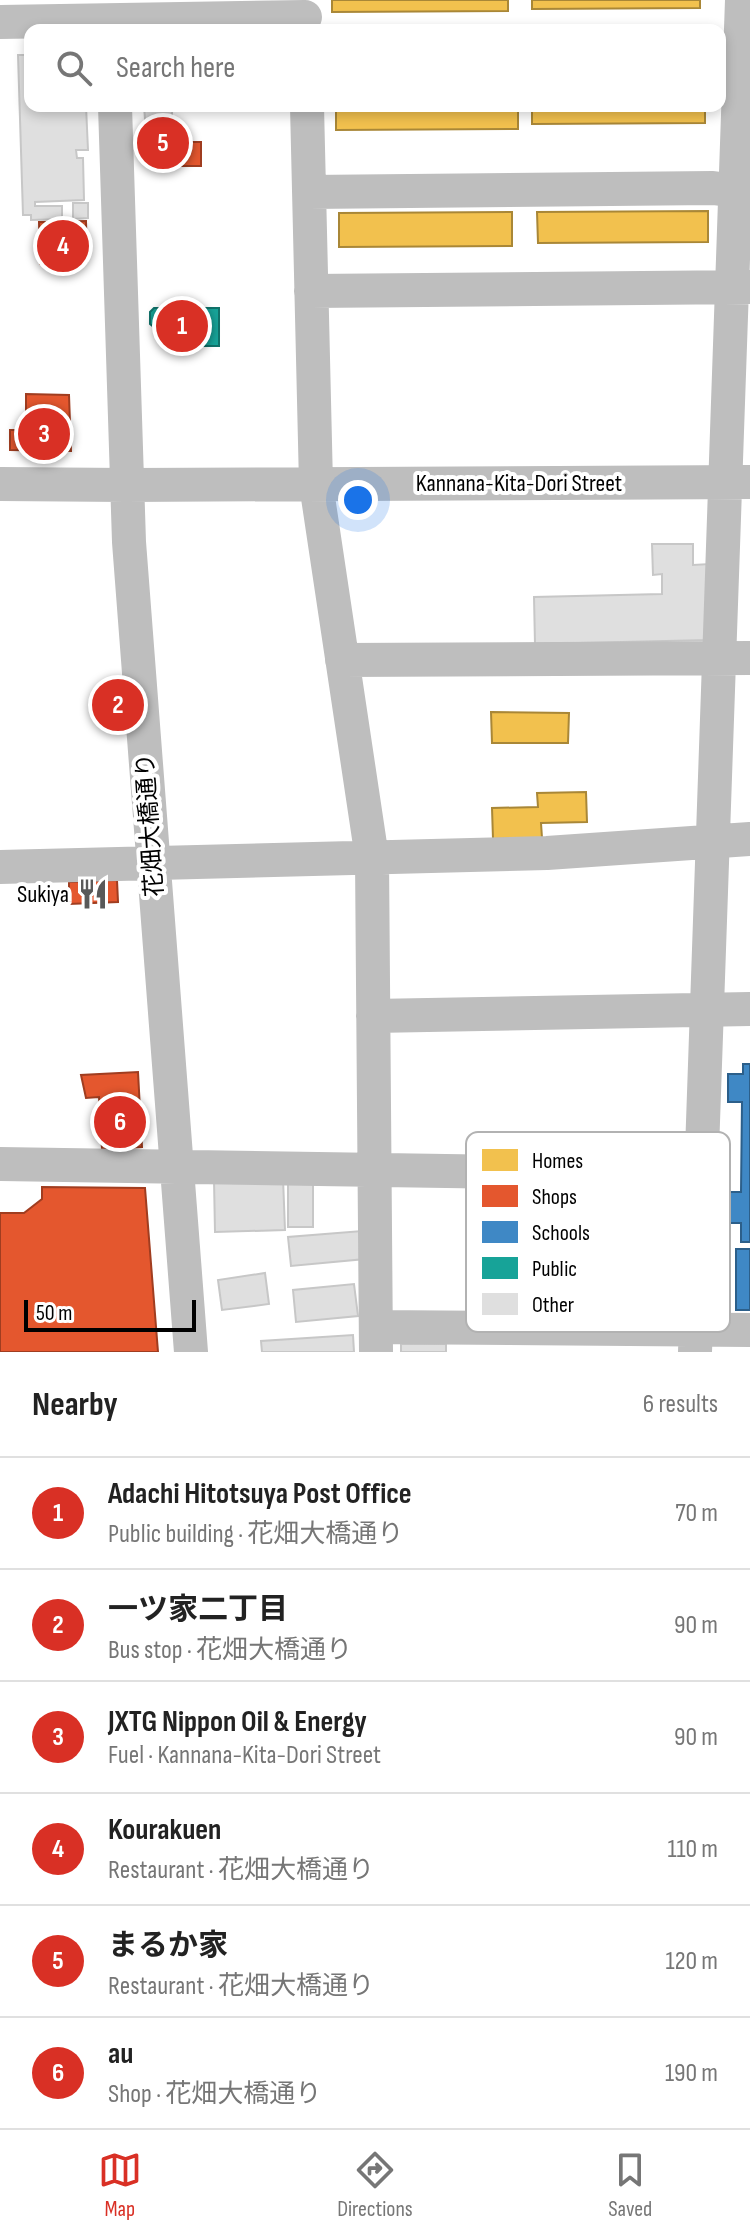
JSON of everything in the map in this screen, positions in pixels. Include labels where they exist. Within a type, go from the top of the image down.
[{"type":"street","points":[[0,22],[113,16],[305,16]]},
{"type":"street","points":[[703,1132],[714,841],[735,658],[742,287],[736,191],[744,153],[730,73],[744,19]]},
{"type":"street","name":"花畑大橋通り","points":[[115,112],[126,485],[191,1352]]},
{"type":"street","points":[[307,112],[316,484],[372,858],[376,1339],[696,1341],[750,1330]]},
{"type":"street","points":[[309,192],[713,188],[736,191]]},
{"type":"street","points":[[311,291],[742,287]]},
{"type":"street","name":"Kannana-Kita-Dori Street","points":[[0,484],[738,482]]},
{"type":"street","points":[[342,660],[735,658]]},
{"type":"street","points":[[0,867],[547,853],[750,839]]},
{"type":"street","points":[[373,1016],[750,1009]]},
{"type":"street","points":[[0,1164],[466,1171]]},
{"type":"building: Homes","points":[[332,0],[508,0],[508,11],[332,12]]},
{"type":"building: Homes","points":[[532,0],[700,0],[700,8],[532,9]]},
{"type":"building: Homes","points":[[336,112],[518,112],[518,129],[336,130]]},
{"type":"building: Homes","points":[[532,112],[705,112],[705,123],[532,124]]},
{"type":"building: Homes","points":[[708,211],[708,242],[538,243],[537,212]]},
{"type":"building: Homes","points":[[512,212],[512,246],[339,247],[339,213]]},
{"type":"building: Homes","points":[[491,712],[569,713],[568,743],[492,743]]},
{"type":"building: Homes","points":[[586,792],[587,822],[541,823],[542,838],[493,839],[492,808],[538,807],[537,793]]},
{"type":"building: Shops","points":[[142,129],[185,129],[185,142],[201,142],[201,166],[149,166],[149,157],[142,157]]},
{"type":"building: Shops","points":[[86,221],[87,262],[40,264],[39,222]]},
{"type":"building: Shops","points":[[26,394],[69,395],[71,451],[10,450],[10,430],[32,430],[32,410],[26,410]]},
{"type":"building: Shops","points":[[117,880],[118,902],[69,904],[69,882]]},
{"type":"building: Shops","points":[[138,1072],[142,1147],[102,1149],[99,1097],[86,1098],[81,1075]]},
{"type":"building: Shops","points":[[42,1187],[145,1188],[158,1352],[0,1352],[0,1213],[24,1213],[42,1199]]},
{"type":"building: Schools","points":[[743,1064],[750,1064],[750,1242],[741,1242],[741,1223],[730,1223],[730,1192],[741,1192],[742,1102],[728,1102],[728,1074],[743,1074]]},
{"type":"building: Schools","points":[[736,1249],[750,1249],[750,1310],[736,1310]]},
{"type":"building: Public","points":[[154,308],[219,308],[219,346],[164,346],[164,328],[155,328],[150,324],[150,312]]},
{"type":"building: Other","points":[[18,55],[24,55],[24,112],[86,112],[88,150],[76,150],[77,158],[83,158],[84,200],[35,202],[35,206],[62,206],[62,219],[31,220],[31,215],[23,215]]},
{"type":"building: Other","points":[[144,112],[172,112],[172,119],[145,119]]},
{"type":"building: Other","points":[[73,203],[88,203],[88,218],[73,219]]},
{"type":"building: Other","points":[[652,544],[693,544],[693,565],[710,564],[709,640],[535,644],[534,597],[662,594],[662,574],[653,575]]},
{"type":"building: Other","points":[[283,1178],[285,1230],[215,1232],[214,1180]]},
{"type":"building: Other","points":[[288,1179],[313,1179],[313,1227],[288,1227]]},
{"type":"building: Other","points":[[362,1231],[365,1259],[291,1266],[288,1237]]},
{"type":"building: Other","points":[[265,1273],[269,1304],[222,1310],[218,1280]]},
{"type":"building: Other","points":[[354,1284],[358,1316],[296,1322],[293,1290]]},
{"type":"building: Other","points":[[353,1335],[354,1352],[262,1352],[261,1341]]},
{"type":"building: Other","points":[[401,1344],[446,1344],[446,1352],[401,1352]]},
{"type":"place","name":"まるか家","points":[[163,143]]},
{"type":"place","name":"Kourakuen","points":[[63,246]]},
{"type":"place","name":"Adachi Hitotsuya Post Office","points":[[182,326]]},
{"type":"place","name":"JXTG Nippon Oil & Energy","points":[[44,434]]},
{"type":"place","name":"一ツ家二丁目","points":[[118,705]]},
{"type":"place","name":"Sukiya","points":[[93,894]]},
{"type":"place","name":"au","points":[[120,1122]]}]
